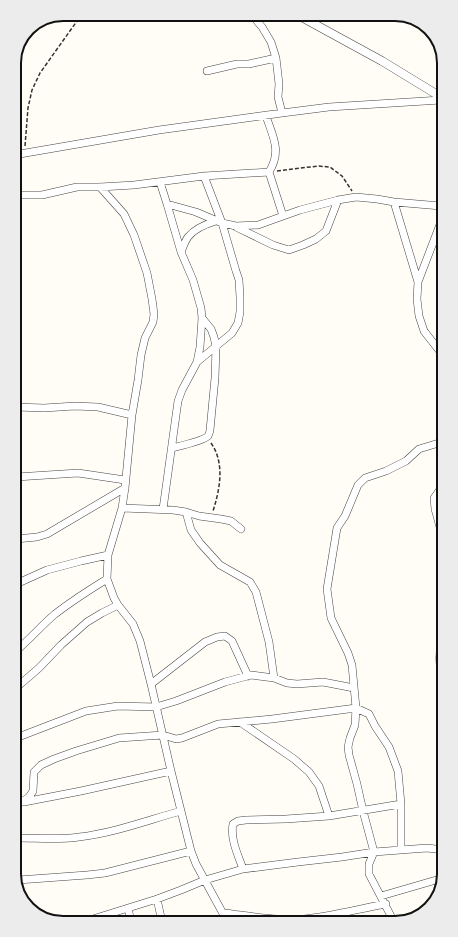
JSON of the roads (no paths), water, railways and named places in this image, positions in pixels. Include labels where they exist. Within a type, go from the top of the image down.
[{"type":"street","points":[[256,21],[271,42],[276,58],[279,84],[278,97],[282,113]]},
{"type":"street","points":[[309,21],[382,61],[437,95]]},
{"type":"street","points":[[207,71],[237,64],[249,64],[276,58]]},
{"type":"street","points":[[21,154],[159,130],[282,113],[329,107],[437,100]]},
{"type":"street","points":[[266,116],[274,138],[276,153],[275,160],[269,172],[283,216]]},
{"type":"street","points":[[21,195],[42,195],[77,187],[134,185],[204,176],[269,172]]},
{"type":"street","points":[[197,362],[232,333],[238,322],[240,312],[239,280],[204,176]]},
{"type":"street","points":[[160,182],[181,252],[201,308],[202,318],[200,347],[197,362],[182,390],[178,401],[163,510]]},
{"type":"street","points":[[100,187],[124,214],[134,235],[147,274],[154,314],[145,338],[141,355],[132,415],[122,508],[108,555],[107,579],[118,606],[133,624],[140,641],[163,735],[170,771],[191,852],[196,864],[226,916]]},
{"type":"street","points":[[236,226],[258,225],[300,210],[356,197],[437,206]]},
{"type":"street","points":[[167,204],[196,212],[219,222],[236,226],[273,245],[289,250],[316,239],[326,231],[338,200]]},
{"type":"street","points":[[394,202],[418,282],[419,316],[424,330],[437,347]]},
{"type":"street","points":[[181,252],[187,238],[195,230],[203,225],[219,222]]},
{"type":"street","points":[[418,282],[437,232]]},
{"type":"street","points":[[172,448],[184,446],[207,437],[210,430],[215,378],[216,347],[211,329],[202,318]]},
{"type":"street","points":[[21,407],[98,407],[132,415]]},
{"type":"street","points":[[391,916],[369,874],[369,864],[374,852],[348,746],[355,725],[356,708],[352,666],[348,653],[331,618],[327,589],[337,528],[345,516],[358,485],[365,478],[386,471],[406,461],[419,449],[437,444]]},
{"type":"street","points":[[21,477],[78,474],[125,480]]},
{"type":"street","points":[[21,539],[37,537],[47,534],[125,488]]},
{"type":"street","points":[[437,494],[434,498],[434,509],[437,520]]},
{"type":"street","points":[[122,508],[174,510],[186,512],[199,516],[231,521],[241,529]]},
{"type":"street","points":[[186,512],[191,530],[200,543],[220,565],[250,582],[256,592],[269,642],[274,678]]},
{"type":"street","points":[[21,582],[47,570],[108,555]]},
{"type":"street","points":[[21,647],[54,615],[78,597],[107,579]]},
{"type":"street","points":[[21,684],[87,622],[118,606]]},
{"type":"street","points":[[151,684],[205,642],[217,637],[225,636],[232,640],[248,676]]},
{"type":"street","points":[[21,736],[86,711],[118,706],[156,707],[225,682],[248,676],[274,678],[287,683],[297,684],[322,682],[354,688]]},
{"type":"street","points":[[21,802],[29,797],[32,791],[34,772],[41,765],[54,758],[119,738],[163,735],[176,739],[218,724],[272,719],[356,708],[369,714],[389,747],[398,771],[401,804],[401,850]]},
{"type":"street","points":[[240,722],[294,759],[309,772],[319,786],[329,816]]},
{"type":"street","points":[[21,803],[170,771]]},
{"type":"street","points":[[243,869],[233,839],[232,830],[233,824],[238,821],[329,816],[401,804]]},
{"type":"street","points":[[21,838],[60,839],[101,834],[181,811]]},
{"type":"street","points":[[105,916],[182,890],[205,880],[243,869],[374,852],[427,848],[437,849]]},
{"type":"street","points":[[22,880],[87,875],[106,872],[191,852]]},
{"type":"street","points":[[381,896],[436,880]]},
{"type":"street","points":[[157,899],[161,916]]},
{"type":"street","points":[[324,916],[386,904]]},
{"type":"street","points":[[128,908],[130,916]]},
{"type":"street","points":[[224,913],[248,916]]}]
